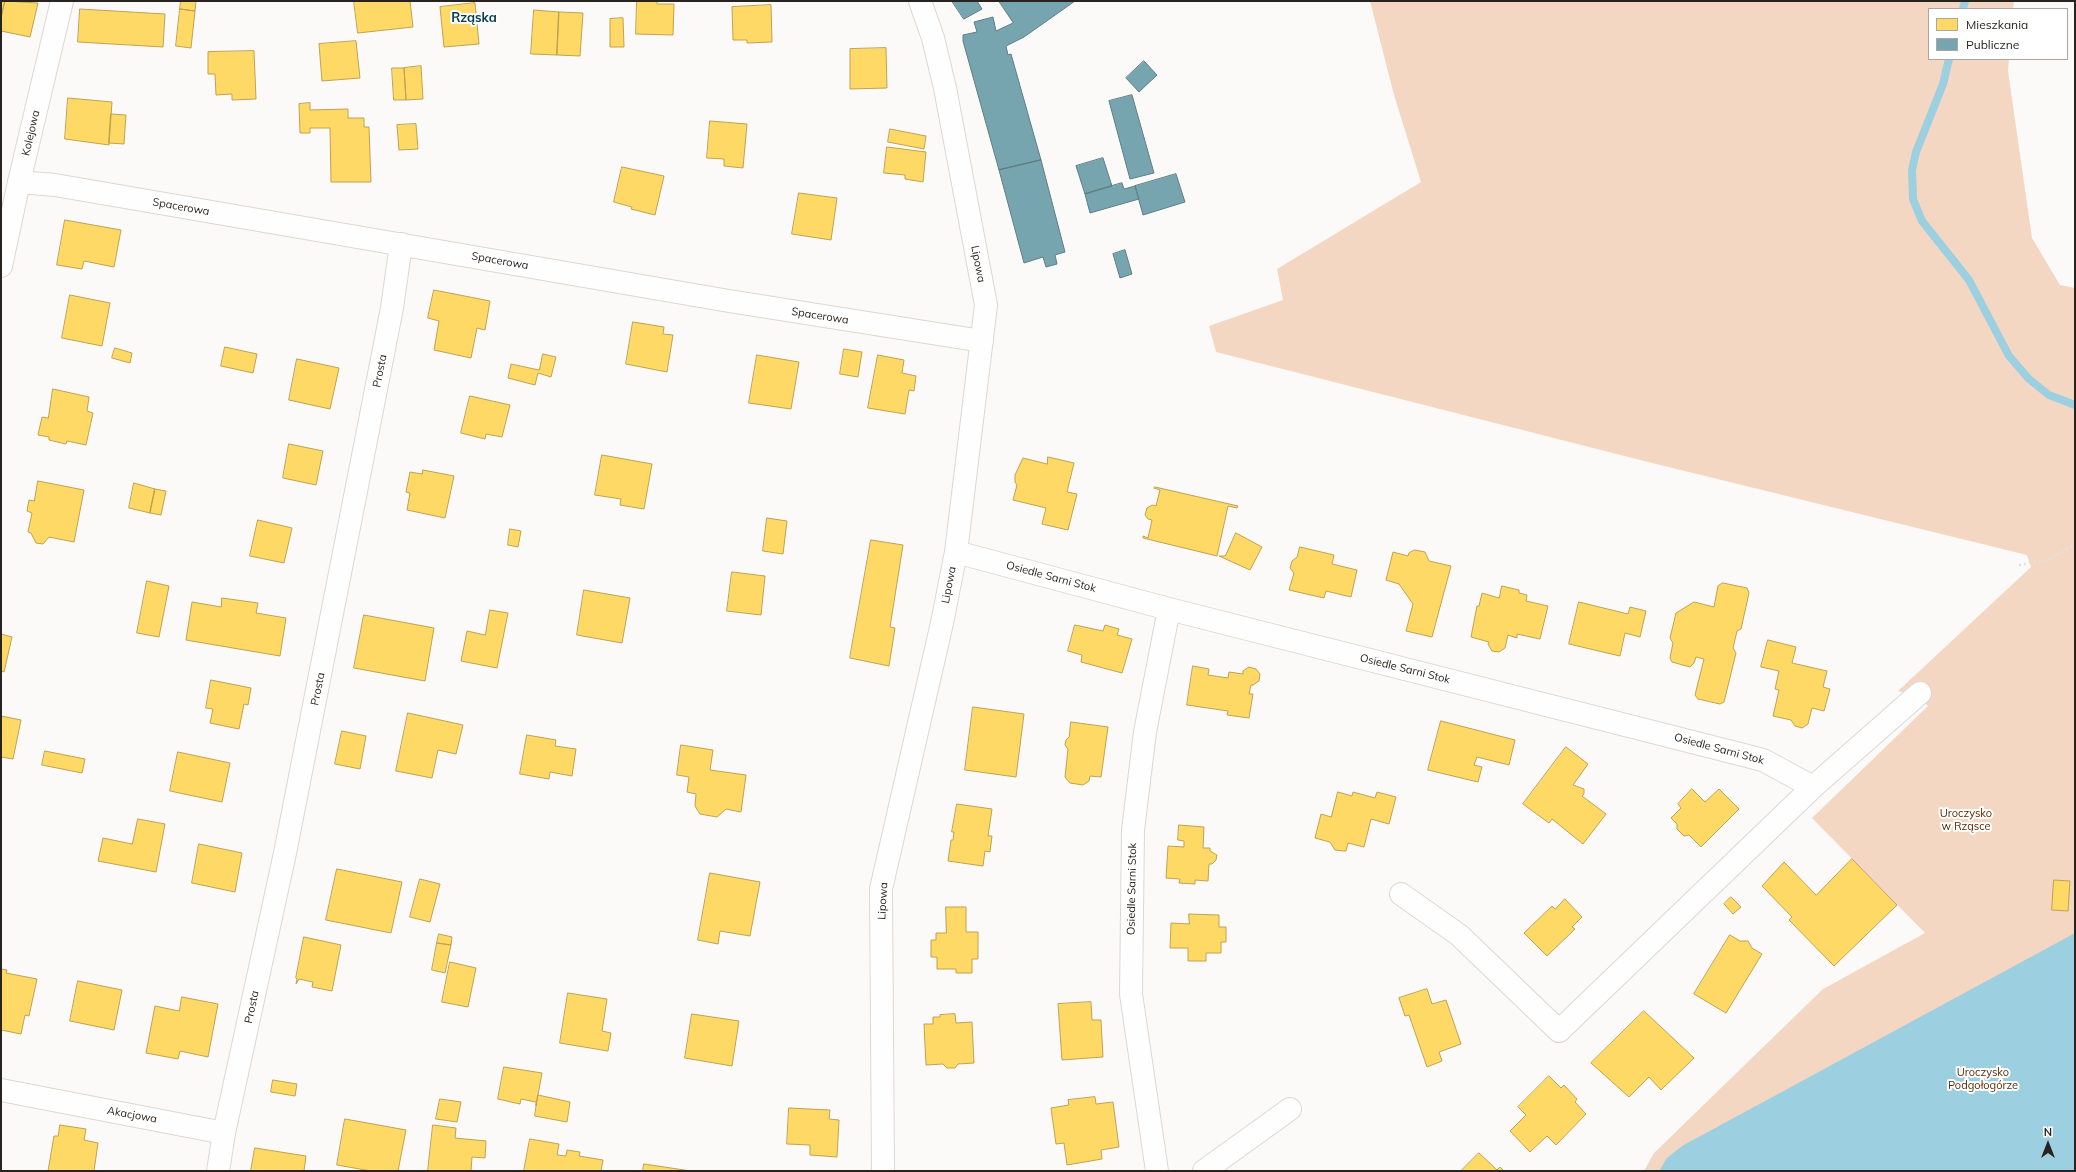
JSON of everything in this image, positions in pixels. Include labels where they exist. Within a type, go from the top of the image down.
[{"type":"street","name":"Kolejowa","points":[[1,266],[19,182],[62,1]]},
{"type":"street","name":"Lipowa","points":[[883,1171],[882,889],[942,623],[956,552],[986,305],[945,88],[933,38],[920,1]]},
{"type":"street","name":"Spacerowa","points":[[19,182],[55,185],[722,300],[982,341]]},
{"type":"street","name":"Prosta","points":[[224,1133],[285,853],[390,315],[401,244]]},
{"type":"street","name":"Osiedle Sarni Stok","points":[[956,552],[1169,609],[1763,760],[1813,787]]},
{"type":"street","name":"Osiedle Sarni Stok","points":[[1157,1171],[1131,994],[1133,830],[1145,732],[1169,609]]},
{"type":"street","points":[[1401,894],[1459,935],[1560,1031],[1813,787],[1920,693]]},
{"type":"street","name":"Akacjowa","points":[[1,1090],[224,1133]]},
{"type":"street","points":[[1204,1171],[1290,1109]]},
{"type":"street","points":[[218,1171],[224,1133]]},
{"type":"path","points":[[2019,565],[2048,560],[2075,545]]},
{"type":"green space","name":"Uroczysko w Rząsce","points":[[1370,1],[2014,1],[2013,8],[1928,8],[1928,60],[2009,60],[2008,71],[2032,238],[2060,285],[2075,288],[2075,1171],[1644,1171],[1654,1153],[1823,989],[1925,933],[1812,818],[1928,706],[1919,697],[1898,691],[2031,567],[2027,555],[1648,462],[1216,352],[1209,326],[1283,300],[1277,269],[1421,182],[1394,95]]},
{"type":"water","name":"Uroczysko Podgołogórze","points":[[2075,933],[2075,1171],[1659,1171],[1667,1158],[1682,1146]]},
{"type":"building: Mieszkania","points":[[1,1],[5,1],[1,18]]},
{"type":"building: Mieszkania","points":[[5,1],[38,3],[30,37],[1,31],[1,18]]},
{"type":"building: Mieszkania","points":[[181,1],[196,1],[195,11],[180,9]]},
{"type":"building: Mieszkania","points":[[354,1],[410,1],[413,27],[358,33]]},
{"type":"building: Mieszkania","points":[[637,1],[657,1],[657,4],[674,4],[673,35],[636,34]]},
{"type":"building: Mieszkania","points":[[475,3],[479,44],[444,47],[440,7]]},
{"type":"building: Mieszkania","points":[[771,5],[772,42],[747,43],[747,40],[733,40],[732,7]]},
{"type":"building: Mieszkania","points":[[80,9],[165,14],[163,47],[78,42]]},
{"type":"building: Mieszkania","points":[[180,9],[195,11],[191,48],[176,46]]},
{"type":"building: Mieszkania","points":[[534,10],[559,12],[557,55],[531,54]]},
{"type":"building: Mieszkania","points":[[559,12],[583,13],[580,56],[557,55]]},
{"type":"building: Mieszkania","points":[[623,18],[624,47],[610,47],[610,19]]},
{"type":"building: Mieszkania","points":[[356,41],[360,78],[322,81],[319,44]]},
{"type":"building: Mieszkania","points":[[886,48],[887,88],[850,89],[850,49]]},
{"type":"building: Mieszkania","points":[[254,51],[256,99],[232,100],[232,94],[216,95],[215,74],[208,74],[208,52]]},
{"type":"building: Mieszkania","points":[[421,66],[423,99],[406,100],[404,68]]},
{"type":"building: Mieszkania","points":[[392,68],[404,68],[406,100],[394,100]]},
{"type":"building: Mieszkania","points":[[68,98],[112,102],[109,145],[65,139]]},
{"type":"building: Mieszkania","points":[[310,103],[310,110],[348,109],[348,118],[364,118],[364,127],[369,127],[371,182],[331,182],[330,128],[310,128],[310,133],[300,133],[299,104]]},
{"type":"building: Mieszkania","points":[[111,114],[126,115],[124,144],[109,143]]},
{"type":"building: Mieszkania","points":[[710,121],[747,124],[743,168],[724,166],[724,159],[707,158]]},
{"type":"building: Mieszkania","points":[[416,124],[418,149],[399,150],[397,125]]},
{"type":"building: Mieszkania","points":[[890,129],[926,136],[924,149],[888,142]]},
{"type":"building: Mieszkania","points":[[887,147],[926,152],[923,182],[905,179],[905,175],[884,173]]},
{"type":"building: Mieszkania","points":[[622,167],[664,176],[655,215],[631,209],[632,207],[614,202]]},
{"type":"building: Mieszkania","points":[[799,193],[837,198],[831,240],[792,234]]},
{"type":"building: Mieszkania","points":[[65,220],[121,230],[114,267],[84,261],[82,269],[57,265]]},
{"type":"building: Mieszkania","points":[[434,290],[490,301],[485,330],[477,328],[471,358],[434,350],[439,321],[428,318]]},
{"type":"building: Mieszkania","points":[[70,295],[110,303],[102,346],[62,338]]},
{"type":"building: Mieszkania","points":[[633,322],[664,327],[663,334],[673,335],[667,372],[626,364]]},
{"type":"building: Mieszkania","points":[[225,347],[257,354],[253,373],[221,366]]},
{"type":"building: Mieszkania","points":[[115,348],[132,353],[130,363],[112,358]]},
{"type":"building: Mieszkania","points":[[844,349],[862,352],[858,377],[840,374]]},
{"type":"building: Mieszkania","points":[[543,354],[556,357],[551,377],[538,373],[535,385],[508,378],[511,364],[539,370]]},
{"type":"building: Mieszkania","points":[[757,355],[799,362],[791,409],[749,403]]},
{"type":"building: Mieszkania","points":[[878,355],[904,360],[902,373],[916,376],[914,391],[909,390],[905,414],[868,408]]},
{"type":"building: Mieszkania","points":[[297,359],[339,368],[330,409],[289,400]]},
{"type":"building: Mieszkania","points":[[53,389],[89,397],[87,411],[93,413],[86,445],[67,441],[66,444],[49,440],[49,437],[38,435],[42,417],[48,418]]},
{"type":"building: Mieszkania","points":[[470,396],[510,405],[502,437],[486,434],[485,439],[461,433]]},
{"type":"building: Mieszkania","points":[[289,444],[323,451],[316,485],[283,478]]},
{"type":"building: Mieszkania","points":[[602,455],[652,464],[644,509],[620,505],[621,499],[595,495]]},
{"type":"building: Mieszkania","points":[[1048,457],[1074,463],[1067,492],[1077,494],[1068,530],[1042,524],[1046,508],[1013,500],[1017,485],[1015,482],[1015,475],[1023,458],[1047,464]]},
{"type":"building: Mieszkania","points":[[423,470],[454,476],[445,518],[407,510],[410,493],[406,492],[410,472],[422,474]]},
{"type":"building: Mieszkania","points":[[38,481],[84,490],[74,542],[49,537],[43,544],[36,543],[31,533],[28,532],[32,513],[27,511],[29,500],[34,501]]},
{"type":"building: Mieszkania","points":[[134,483],[155,489],[150,513],[129,508]]},
{"type":"building: Mieszkania","points":[[1154,488],[1238,506],[1237,508],[1228,506],[1217,556],[1143,538],[1143,536],[1148,538],[1152,520],[1148,519],[1145,515],[1147,508],[1152,505],[1156,506],[1160,490]]},
{"type":"building: Mieszkania","points":[[155,489],[166,491],[161,515],[150,513]]},
{"type":"building: Mieszkania","points":[[767,518],[787,521],[783,554],[763,551]]},
{"type":"building: Mieszkania","points":[[258,520],[292,528],[284,563],[250,556]]},
{"type":"building: Mieszkania","points":[[510,529],[521,531],[518,547],[508,545]]},
{"type":"building: Mieszkania","points":[[1236,533],[1262,547],[1250,570],[1219,556],[1225,556]]},
{"type":"building: Mieszkania","points":[[871,540],[903,545],[890,627],[895,628],[889,666],[850,658]]},
{"type":"building: Mieszkania","points":[[1300,547],[1334,555],[1332,564],[1357,570],[1351,597],[1326,591],[1324,598],[1289,590],[1294,573],[1290,568],[1292,561],[1297,557]]},
{"type":"building: Mieszkania","points":[[1415,550],[1425,552],[1429,561],[1451,566],[1432,637],[1406,631],[1413,604],[1399,584],[1386,580],[1393,552],[1408,556],[1409,553]]},
{"type":"building: Mieszkania","points":[[732,572],[765,576],[761,615],[727,611]]},
{"type":"building: Mieszkania","points":[[147,581],[169,586],[159,637],[137,633]]},
{"type":"building: Mieszkania","points":[[1723,583],[1747,588],[1749,593],[1741,629],[1737,631],[1733,648],[1736,653],[1724,702],[1720,704],[1698,699],[1695,695],[1704,659],[1696,657],[1694,663],[1690,667],[1672,662],[1670,658],[1673,643],[1670,638],[1676,613],[1694,602],[1714,607],[1718,586]]},
{"type":"building: Mieszkania","points":[[1502,586],[1519,590],[1519,593],[1527,595],[1526,601],[1548,606],[1540,639],[1517,634],[1517,638],[1508,635],[1505,648],[1499,652],[1492,651],[1488,644],[1489,642],[1471,637],[1477,606],[1479,606],[1482,593],[1499,598]]},
{"type":"building: Mieszkania","points":[[584,590],[630,598],[622,643],[577,635]]},
{"type":"building: Mieszkania","points":[[222,598],[258,603],[256,613],[286,618],[280,656],[186,640],[192,602],[221,607]]},
{"type":"building: Mieszkania","points":[[1579,602],[1628,614],[1630,607],[1646,611],[1640,637],[1625,633],[1620,656],[1569,644]]},
{"type":"building: Mieszkania","points":[[490,610],[508,613],[497,668],[461,661],[467,631],[485,635]]},
{"type":"building: Mieszkania","points":[[364,615],[434,628],[425,681],[354,668]]},
{"type":"building: Mieszkania","points":[[1075,625],[1103,631],[1105,625],[1119,629],[1117,635],[1132,639],[1122,673],[1081,662],[1082,655],[1068,651]]},
{"type":"building: Mieszkania","points":[[1,634],[12,637],[4,672],[1,671]]},
{"type":"building: Mieszkania","points":[[1768,640],[1796,647],[1792,663],[1827,671],[1823,687],[1830,689],[1824,711],[1812,708],[1808,724],[1802,728],[1795,726],[1791,720],[1773,716],[1779,690],[1775,689],[1779,671],[1761,667]]},
{"type":"building: Mieszkania","points":[[1193,666],[1209,669],[1208,675],[1228,678],[1229,672],[1243,674],[1243,671],[1249,667],[1256,669],[1260,674],[1259,681],[1251,685],[1249,694],[1253,694],[1249,718],[1227,715],[1228,711],[1187,705]]},
{"type":"building: Mieszkania","points":[[211,680],[251,688],[248,705],[244,704],[239,729],[210,723],[213,709],[206,708]]},
{"type":"building: Mieszkania","points":[[973,707],[1024,714],[1016,777],[965,770]]},
{"type":"building: Mieszkania","points":[[408,713],[463,725],[456,754],[438,750],[432,778],[396,771]]},
{"type":"building: Mieszkania","points":[[1,716],[21,720],[13,759],[1,757]]},
{"type":"building: Mieszkania","points":[[1441,721],[1515,740],[1509,765],[1477,757],[1474,765],[1482,767],[1478,782],[1428,770]]},
{"type":"building: Mieszkania","points":[[1071,722],[1108,727],[1101,777],[1090,776],[1089,781],[1083,785],[1070,783],[1065,777],[1068,749],[1065,745],[1066,740],[1069,737]]},
{"type":"building: Mieszkania","points":[[342,731],[366,736],[360,769],[335,764]]},
{"type":"building: Mieszkania","points":[[527,735],[556,740],[555,746],[576,749],[572,776],[550,772],[549,779],[520,774]]},
{"type":"building: Mieszkania","points":[[681,745],[713,750],[710,770],[746,775],[741,812],[726,809],[717,817],[700,814],[695,806],[696,794],[687,792],[689,777],[677,775]]},
{"type":"building: Mieszkania","points":[[1566,747],[1588,764],[1573,785],[1584,789],[1584,794],[1582,796],[1606,814],[1583,844],[1552,819],[1549,823],[1523,804]]},
{"type":"building: Mieszkania","points":[[45,751],[85,759],[82,773],[42,765]]},
{"type":"building: Mieszkania","points":[[178,752],[230,763],[222,802],[170,791]]},
{"type":"building: Mieszkania","points":[[1692,789],[1705,802],[1719,789],[1739,809],[1701,847],[1689,835],[1684,836],[1677,829],[1677,824],[1671,818],[1681,808],[1678,804]]},
{"type":"building: Mieszkania","points":[[1338,792],[1352,796],[1353,792],[1375,798],[1377,792],[1396,797],[1389,824],[1371,819],[1364,847],[1348,843],[1346,851],[1335,850],[1330,842],[1315,838],[1321,814],[1331,817]]},
{"type":"building: Mieszkania","points":[[957,804],[992,809],[988,836],[992,836],[990,852],[985,851],[983,866],[948,861],[951,840],[953,840],[954,832],[952,832]]},
{"type":"building: Mieszkania","points":[[138,819],[165,824],[156,872],[98,861],[103,838],[132,844]]},
{"type":"building: Mieszkania","points":[[1179,825],[1204,827],[1203,848],[1210,848],[1210,851],[1217,855],[1216,860],[1212,864],[1209,864],[1208,881],[1195,880],[1195,884],[1179,883],[1180,879],[1166,878],[1168,846],[1184,847],[1184,841],[1178,840]]},
{"type":"building: Mieszkania","points":[[199,844],[242,853],[235,892],[192,883]]},
{"type":"building: Mieszkania","points":[[1852,859],[1897,905],[1834,966],[1789,920],[1792,917],[1762,886],[1784,862],[1816,895]]},
{"type":"building: Mieszkania","points":[[337,869],[402,882],[391,933],[326,920]]},
{"type":"building: Mieszkania","points":[[710,873],[760,882],[750,936],[720,931],[718,944],[698,940]]},
{"type":"building: Mieszkania","points":[[420,879],[440,884],[430,922],[410,917]]},
{"type":"building: Mieszkania","points":[[2054,880],[2070,881],[2068,911],[2052,910]]},
{"type":"building: Mieszkania","points":[[1731,897],[1741,907],[1733,914],[1724,904]]},
{"type":"building: Mieszkania","points":[[1565,899],[1582,917],[1572,927],[1575,929],[1547,956],[1524,933],[1552,906],[1555,909]]},
{"type":"building: Mieszkania","points":[[946,907],[966,907],[966,932],[978,932],[978,959],[972,959],[972,973],[956,973],[956,969],[937,969],[937,957],[931,957],[931,940],[936,940],[936,933],[946,933]]},
{"type":"building: Mieszkania","points":[[1189,914],[1219,915],[1219,927],[1226,927],[1226,942],[1221,942],[1221,953],[1206,953],[1206,961],[1188,961],[1188,948],[1170,948],[1171,923],[1189,924]]},
{"type":"building: Mieszkania","points":[[439,934],[452,937],[451,945],[437,943]]},
{"type":"building: Mieszkania","points":[[1730,935],[1740,941],[1748,941],[1752,948],[1762,954],[1726,1013],[1694,994]]},
{"type":"building: Mieszkania","points":[[304,937],[341,945],[332,991],[312,987],[313,982],[299,979],[296,984]]},
{"type":"building: Mieszkania","points":[[437,943],[451,945],[445,973],[432,970]]},
{"type":"building: Mieszkania","points":[[450,962],[476,968],[468,1007],[442,1002]]},
{"type":"building: Mieszkania","points":[[1,969],[7,970],[6,973],[37,979],[29,1016],[25,1015],[21,1034],[1,1030]]},
{"type":"building: Mieszkania","points":[[78,981],[122,990],[114,1030],[70,1021]]},
{"type":"building: Mieszkania","points":[[1427,989],[1432,1004],[1446,1000],[1461,1044],[1439,1052],[1442,1061],[1427,1067],[1409,1015],[1405,1016],[1399,998]]},
{"type":"building: Mieszkania","points":[[568,993],[607,999],[602,1031],[611,1033],[608,1051],[560,1043]]},
{"type":"building: Mieszkania","points":[[182,997],[218,1004],[208,1057],[180,1051],[178,1059],[146,1053],[155,1006],[179,1011]]},
{"type":"building: Mieszkania","points":[[1091,1002],[1092,1020],[1101,1020],[1103,1057],[1062,1060],[1058,1004]]},
{"type":"building: Mieszkania","points":[[1644,1011],[1694,1058],[1661,1090],[1649,1077],[1629,1097],[1591,1063]]},
{"type":"building: Mieszkania","points":[[692,1014],[739,1021],[732,1066],[685,1058]]},
{"type":"building: Mieszkania","points":[[955,1014],[956,1023],[972,1022],[974,1063],[958,1064],[955,1068],[947,1068],[943,1064],[926,1065],[924,1024],[933,1024],[933,1017]]},
{"type":"building: Mieszkania","points":[[504,1067],[542,1073],[536,1106],[536,1102],[521,1099],[520,1104],[498,1099]]},
{"type":"building: Mieszkania","points":[[1549,1076],[1561,1088],[1564,1085],[1577,1099],[1575,1102],[1586,1114],[1556,1145],[1547,1136],[1530,1152],[1510,1131],[1526,1115],[1518,1107]]},
{"type":"building: Mieszkania","points":[[273,1080],[297,1084],[295,1096],[271,1092]]},
{"type":"building: Mieszkania","points":[[538,1095],[570,1102],[567,1122],[535,1116]]},
{"type":"building: Mieszkania","points":[[1095,1097],[1096,1104],[1113,1102],[1119,1147],[1101,1150],[1102,1159],[1067,1165],[1064,1143],[1056,1144],[1051,1108],[1069,1105],[1068,1100]]},
{"type":"building: Mieszkania","points":[[440,1099],[461,1102],[457,1122],[436,1119]]},
{"type":"building: Mieszkania","points":[[789,1108],[830,1110],[829,1119],[839,1120],[837,1157],[810,1155],[810,1145],[787,1144]]},
{"type":"building: Mieszkania","points":[[345,1119],[406,1130],[398,1171],[371,1171],[337,1165]]},
{"type":"building: Mieszkania","points":[[60,1125],[86,1129],[84,1140],[98,1143],[94,1171],[48,1171],[54,1136],[58,1136]]},
{"type":"building: Mieszkania","points":[[433,1125],[456,1128],[455,1138],[486,1141],[485,1158],[472,1157],[471,1171],[428,1171]]},
{"type":"building: Mieszkania","points":[[530,1139],[559,1144],[557,1155],[566,1156],[567,1150],[580,1152],[579,1156],[603,1160],[601,1171],[524,1171]]},
{"type":"building: Mieszkania","points":[[255,1148],[306,1156],[304,1171],[251,1171]]},
{"type":"building: Mieszkania","points":[[1479,1153],[1497,1170],[1500,1167],[1504,1171],[1461,1171]]},
{"type":"building: Mieszkania","points":[[644,1164],[691,1171],[643,1171]]},
{"type":"building: Publiczne","points":[[952,1],[977,1],[982,9],[964,19]]},
{"type":"building: Publiczne","points":[[999,1],[1075,1],[1024,37],[1006,46],[1008,55],[1011,54],[1041,160],[999,170],[963,41],[963,35],[977,32],[974,22],[993,17],[996,31],[1013,23]]},
{"type":"building: Publiczne","points":[[1144,61],[1157,75],[1139,92],[1126,78]]},
{"type":"building: Publiczne","points":[[1132,95],[1154,173],[1130,179],[1109,101]]},
{"type":"building: Publiczne","points":[[1103,158],[1112,186],[1085,194],[1076,166]]},
{"type":"building: Publiczne","points":[[1041,160],[1065,252],[1055,255],[1057,264],[1046,267],[1043,257],[1024,263],[999,170]]},
{"type":"building: Publiczne","points":[[1176,174],[1185,202],[1143,215],[1135,186]]},
{"type":"building: Publiczne","points":[[1122,183],[1124,189],[1135,186],[1139,199],[1090,213],[1085,194]]},
{"type":"building: Publiczne","points":[[1125,250],[1132,274],[1120,278],[1113,254]]},
{"type":"waterway","points":[[1963,8],[1965,1]]},
{"type":"waterway","points":[[1949,60],[1943,84],[1916,152],[1912,170],[1913,199],[1922,221],[1969,280],[2009,356],[2029,379],[2049,395],[2075,405]]},
{"type":"district","name":"Rząska","points":[[474,18]]}]
